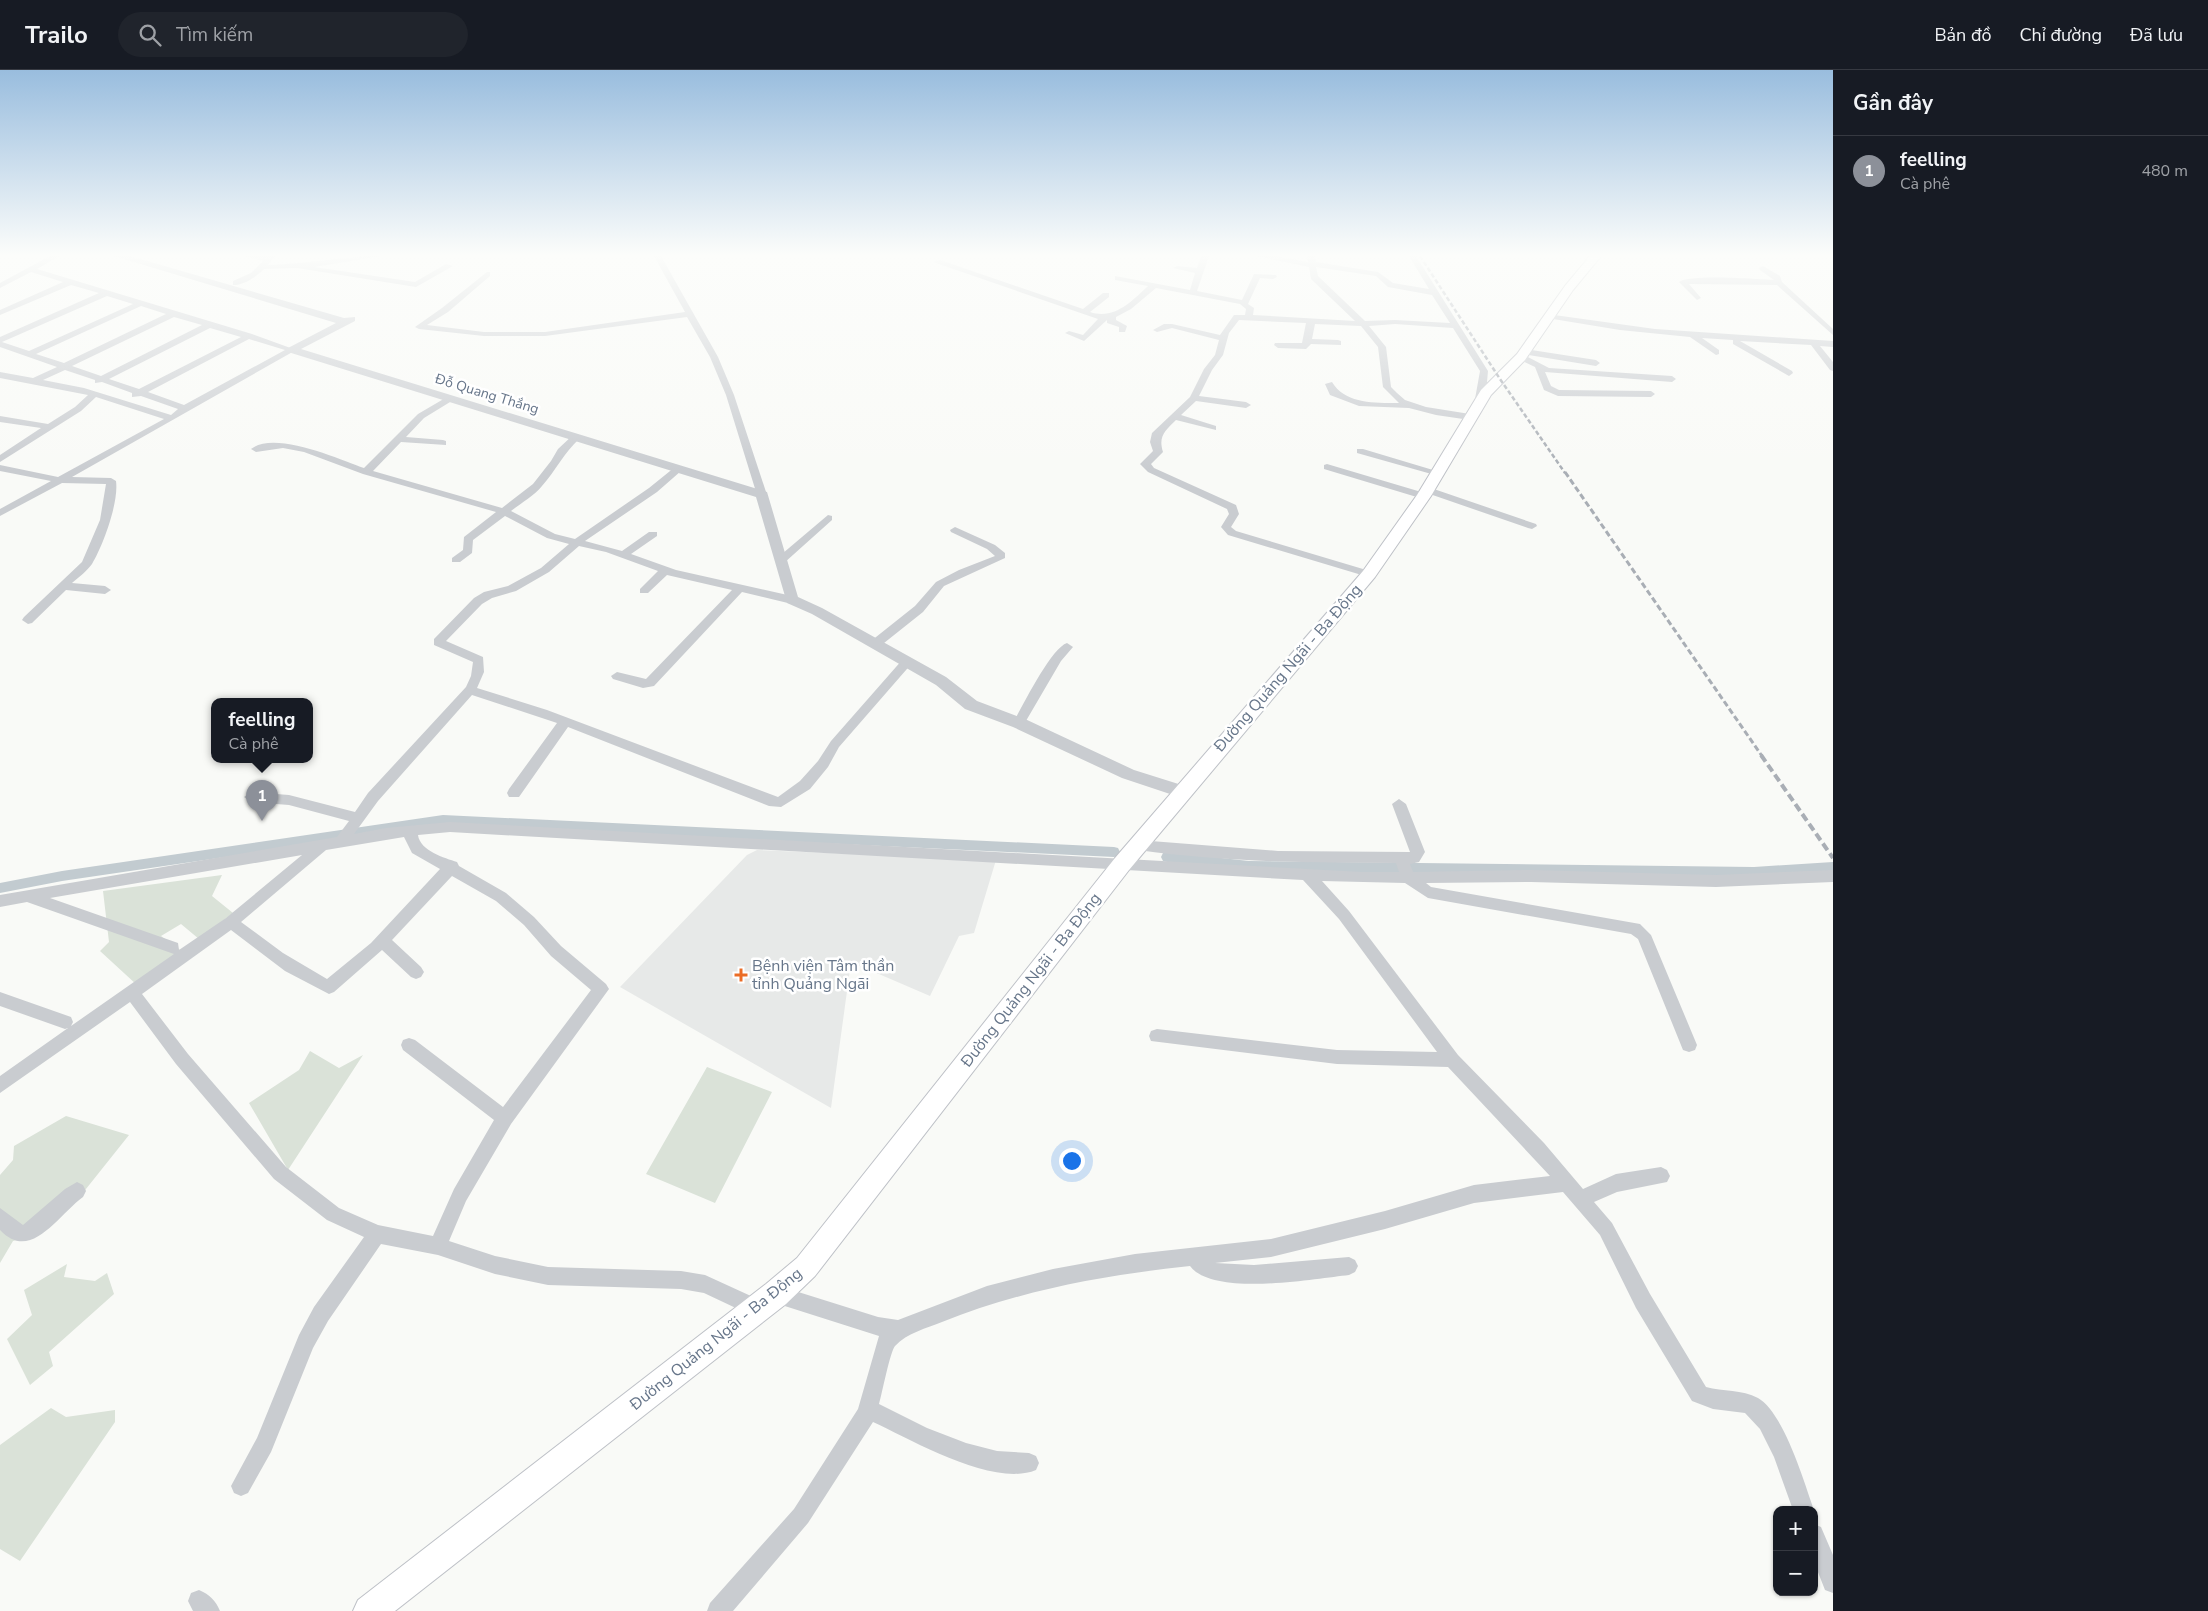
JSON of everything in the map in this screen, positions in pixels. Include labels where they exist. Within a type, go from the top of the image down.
[{"type":"main road","name":"Đường Quảng Ngãi - Ba Động","points":[[369,1611],[757,1309],[806,1267],[1122,864],[1370,574],[1430,486],[1486,393],[1528,359],[1544,328]]},
{"type":"street","points":[[0,340],[27,328]]},
{"type":"street","points":[[29,354],[86,328]]},
{"type":"street","points":[[35,381],[143,328]]},
{"type":"street","points":[[80,390],[203,328]]},
{"type":"street","name":"Đỗ Quang Thắng","points":[[220,328],[762,495]]},
{"type":"street","points":[[0,513],[172,418],[185,408],[333,328]]},
{"type":"street","points":[[435,328],[484,334],[545,334],[589,328]]},
{"type":"street","points":[[697,328],[714,357],[730,395],[762,495],[792,600]]},
{"type":"street","points":[[1069,333],[1084,338],[1095,328]]},
{"type":"street","points":[[1157,330],[1162,328]]},
{"type":"street","points":[[1180,328],[1223,338]]},
{"type":"street","points":[[1230,328],[1223,338],[1219,355],[1208,369],[1194,398],[1158,433],[1155,442],[1158,452],[1145,464],[1146,466],[1232,507],[1234,514],[1226,528],[1232,533],[1370,574]]},
{"type":"street","points":[[1278,345],[1304,347],[1310,328]]},
{"type":"street","points":[[1366,328],[1385,352],[1387,387],[1390,393],[1398,400],[1411,406]]},
{"type":"street","points":[[1329,384],[1333,393],[1346,400],[1382,405],[1475,411],[1485,375],[1457,328]]},
{"type":"street","points":[[1620,328],[1727,338],[1833,344]]},
{"type":"street","points":[[1691,334],[1716,352]]},
{"type":"street","points":[[121,402],[250,336]]},
{"type":"street","points":[[1727,338],[1751,349],[1789,373]]},
{"type":"street","points":[[1307,341],[1338,344]]},
{"type":"street","points":[[1814,343],[1833,368]]},
{"type":"street","points":[[0,344],[185,408]]},
{"type":"street","points":[[1528,359],[1596,363]]},
{"type":"street","points":[[1528,359],[1575,373],[1672,379]]},
{"type":"street","points":[[1528,359],[1547,388],[1558,393],[1651,394]]},
{"type":"street","points":[[0,375],[80,390],[172,418]]},
{"type":"street","points":[[0,459],[78,409],[94,394]]},
{"type":"street","points":[[366,472],[420,416],[450,398]]},
{"type":"street","points":[[1194,398],[1246,405]]},
{"type":"street","points":[[1174,416],[1213,428]]},
{"type":"street","points":[[0,419],[50,427]]},
{"type":"street","points":[[456,560],[468,551],[468,539],[537,486],[556,462],[560,451],[576,437]]},
{"type":"street","points":[[396,439],[443,443]]},
{"type":"street","points":[[256,449],[276,446],[294,447],[366,472],[448,493],[505,512],[551,536],[622,556],[665,571],[792,600],[817,611],[941,681],[971,705],[1019,723],[1128,774],[1182,792]]},
{"type":"street","points":[[1360,451],[1430,486],[1532,526]]},
{"type":"street","points":[[1327,466],[1430,486]]},
{"type":"street","points":[[0,468],[60,480],[111,481],[112,488],[105,520],[87,563],[28,620]]},
{"type":"street","points":[[343,840],[373,797],[470,690],[480,668],[479,660],[438,642],[478,600],[488,595],[512,589],[537,575],[641,496],[653,490],[678,469]]},
{"type":"street","points":[[780,561],[828,518]]},
{"type":"street","points":[[875,644],[919,609],[940,584],[963,572],[1000,558],[1001,555],[990,547],[955,530]]},
{"type":"street","points":[[622,556],[653,534]]},
{"type":"street","points":[[644,591],[665,571]]},
{"type":"street","points":[[63,586],[106,590]]},
{"type":"street","points":[[617,676],[643,684],[650,682],[739,589]]},
{"type":"street","points":[[1019,723],[1057,658],[1067,647]]},
{"type":"street","points":[[470,690],[543,713],[564,723],[774,802],[782,802],[805,785],[823,764],[836,744],[907,662]]},
{"type":"street","points":[[514,793],[564,723]]},
{"type":"street","points":[[251,797],[289,800],[356,821]]},
{"type":"street","points":[[0,901],[324,845],[343,840],[411,830],[459,827],[1308,876],[1405,868],[1418,852],[1399,804]]},
{"type":"street","points":[[411,830],[411,839],[417,849],[452,866],[501,896],[529,921],[556,951],[601,989],[505,1118],[460,1195],[438,1246]]},
{"type":"street","points":[[0,1085],[231,922],[324,845]]},
{"type":"street","points":[[1138,845],[1177,850],[1405,868],[1531,876],[1716,881],[1827,876],[1833,888]]},
{"type":"street","points":[[231,922],[295,971],[329,987],[382,941],[452,866]]},
{"type":"street","points":[[1405,868],[1428,892],[1635,928],[1644,935],[1689,1045]]},
{"type":"street","points":[[1308,876],[1344,915],[1452,1060],[1532,1143],[1581,1199],[1613,1240],[1644,1301],[1699,1394],[1711,1400],[1752,1405],[1769,1421],[1802,1506]]},
{"type":"street","points":[[27,896],[172,948]]},
{"type":"street","points":[[382,941],[416,972]]},
{"type":"street","points":[[132,993],[182,1060],[280,1173],[333,1214],[377,1234],[438,1246],[495,1265],[548,1276],[681,1280],[705,1284],[757,1309]]},
{"type":"street","points":[[0,999],[64,1022]]},
{"type":"street","points":[[1157,1036],[1336,1057],[1452,1060]]},
{"type":"street","points":[[409,1045],[505,1118]]},
{"type":"street","points":[[1581,1199],[1616,1183],[1660,1176]]},
{"type":"street","points":[[718,1611],[801,1516],[867,1413],[886,1341],[900,1330],[987,1295],[1053,1278],[1135,1262],[1271,1248],[1385,1220],[1474,1194],[1567,1183]]},
{"type":"street","points":[[0,1217],[17,1234],[26,1234],[34,1230],[69,1195],[77,1191]]},
{"type":"street","points":[[241,1486],[264,1445],[306,1342],[321,1314],[335,1290],[377,1234]]},
{"type":"street","points":[[1194,1256],[1202,1267],[1216,1273],[1265,1274],[1349,1266]]},
{"type":"street","points":[[776,1294],[878,1326],[900,1330]]},
{"type":"street","points":[[867,1413],[871,1410],[930,1440],[981,1459],[998,1463],[1029,1463]]},
{"type":"street","points":[[1818,1544],[1833,1582]]},
{"type":"shaded area","name":"Bệnh viện Tâm thần tỉnh Quảng Ngãi","points":[[757,850],[996,860],[974,933],[959,936],[930,996],[851,962],[831,1108],[620,987],[747,855]]},
{"type":"shaded area","points":[[222,875],[212,896],[233,913],[199,939],[181,924],[161,936],[183,952],[137,985],[100,951],[109,942],[103,891]]},
{"type":"shaded area","points":[[310,1051],[339,1068],[363,1055],[288,1170],[249,1103],[299,1070]]},
{"type":"shaded area","points":[[707,1067],[772,1092],[715,1203],[646,1174]]},
{"type":"shaded area","points":[[66,1116],[129,1135],[82,1194],[34,1236],[13,1241],[0,1263],[0,1175],[13,1160],[14,1146]]},
{"type":"shaded area","points":[[67,1264],[64,1277],[95,1281],[107,1273],[114,1294],[49,1352],[53,1366],[30,1385],[7,1339],[32,1315],[24,1290]]},
{"type":"shaded area","points":[[51,1408],[66,1417],[115,1410],[115,1422],[20,1561],[0,1549],[0,1445]]},
{"type":"waterway","points":[[0,888],[62,876],[443,820],[1114,852]]},
{"type":"waterway","points":[[1167,857],[1249,866],[1754,872],[1833,867]]},
{"type":"railway","points":[[1467,328],[1565,473]]},
{"type":"railway","points":[[1565,472],[1762,756]]},
{"type":"railway","points":[[1761,755],[1833,858]]},
{"type":"place","name":"feelling","points":[[262,821]]},
{"type":"place","name":"Bệnh viện Tâm thần tỉnh Quảng Ngãi","points":[[741,975]]}]
